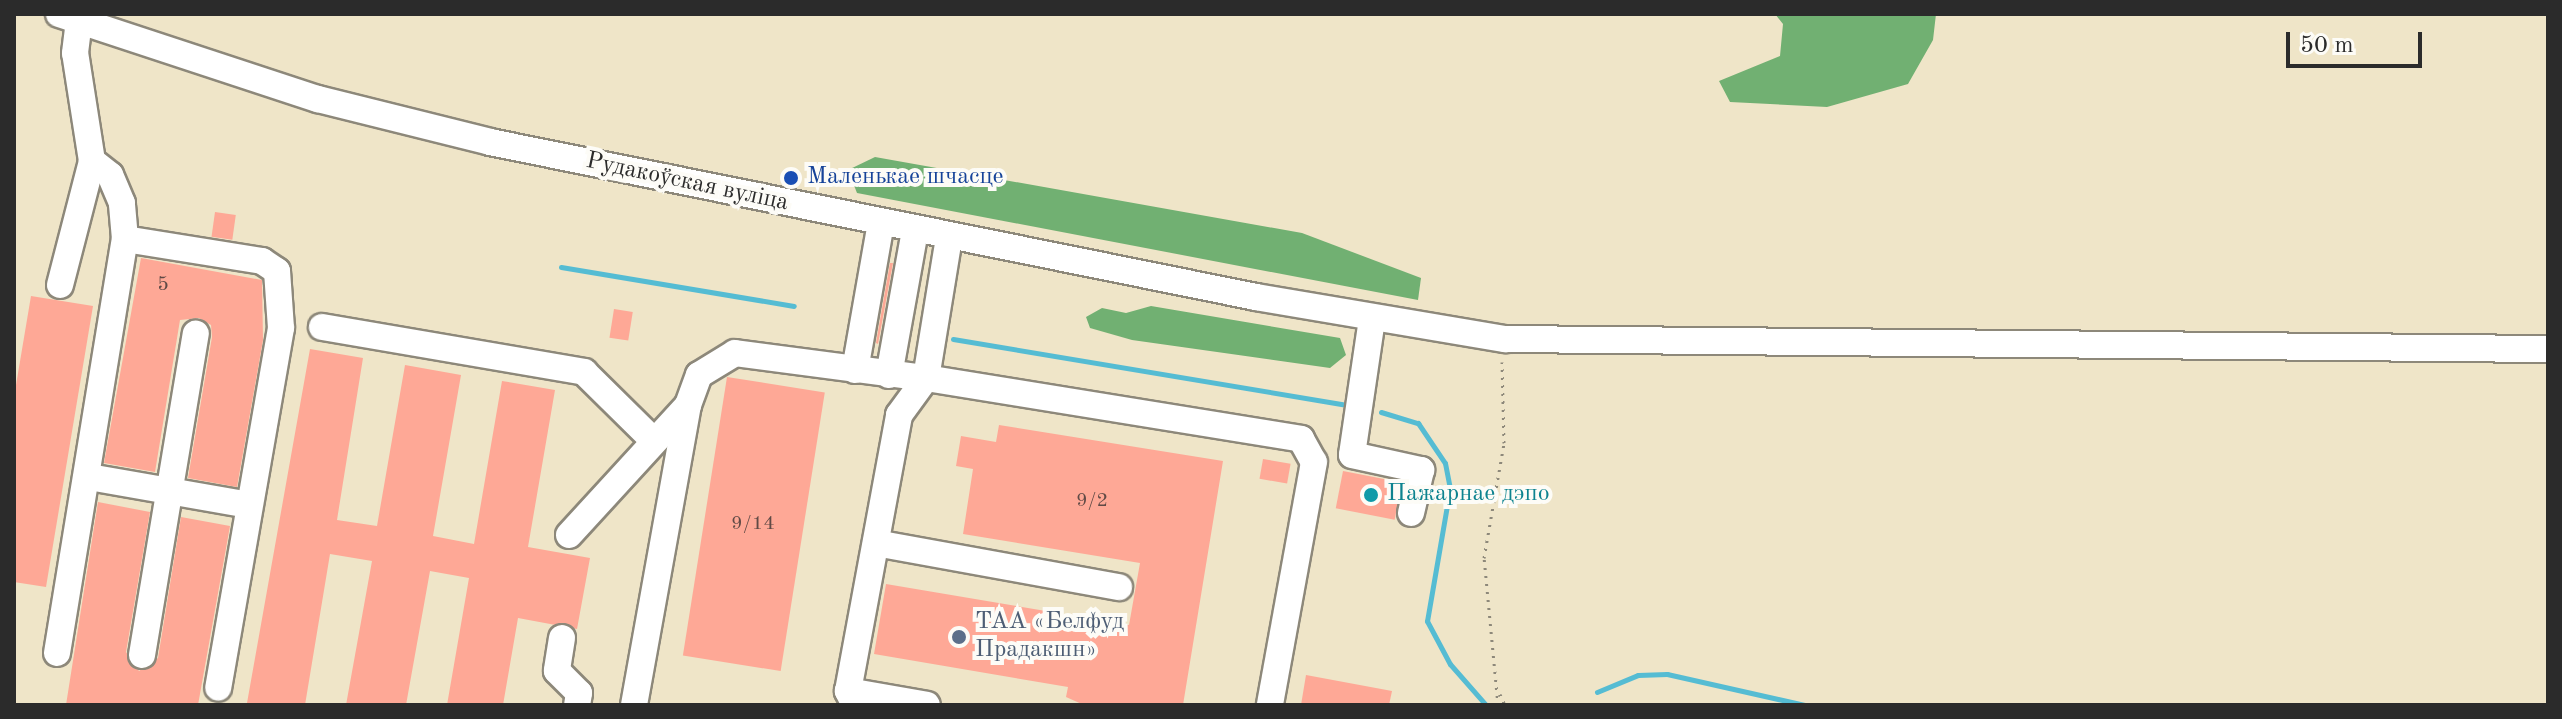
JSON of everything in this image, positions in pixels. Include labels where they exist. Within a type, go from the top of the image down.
[{"type":"street","name":"Рудакоўская вуліца","points":[[69,18],[113,23],[318,99],[490,142],[949,237],[1372,319],[1505,339],[2548,349]]},
{"type":"street","points":[[60,285],[92,161],[69,18]]},
{"type":"street","points":[[57,653],[89,477],[125,239],[122,203],[110,175],[92,161]]},
{"type":"street","points":[[855,370],[881,223]]},
{"type":"street","points":[[889,375],[915,230]]},
{"type":"street","points":[[927,705],[851,698],[899,415],[926,378],[949,237]]},
{"type":"street","points":[[125,239],[262,261],[277,271],[281,328],[218,688]]},
{"type":"street","points":[[1372,319],[1352,455],[1421,470],[1411,513]]},
{"type":"street","points":[[322,327],[584,372],[651,438]]},
{"type":"street","points":[[142,655],[196,334]]},
{"type":"street","points":[[634,705],[688,405],[699,375],[735,353],[926,378],[1301,439],[1314,462],[1270,705]]},
{"type":"street","points":[[569,535],[651,438],[688,405]]},
{"type":"street","points":[[89,477],[249,505]]},
{"type":"street","points":[[876,543],[1119,587]]},
{"type":"street","points":[[562,638],[557,671],[579,693],[577,705]]},
{"type":"path","points":[[1498,705],[1500,694],[1484,558],[1504,443],[1505,339]]},
{"type":"path","points":[[1500,694],[1505,705]]},
{"type":"green space","points":[[1775,14],[1936,14],[1933,40],[1908,84],[1827,107],[1730,102],[1719,81],[1780,56],[1783,24]]},
{"type":"green space","points":[[875,157],[1302,233],[1421,278],[1418,300],[857,193],[848,170]]},
{"type":"green space","points":[[1151,306],[1340,338],[1346,355],[1330,368],[1132,340],[1090,328],[1086,317],[1102,308],[1126,313]]},
{"type":"building","points":[[215,212],[236,215],[232,240],[212,237]]},
{"type":"building","points":[[141,258],[262,280],[263,340],[237,487],[188,478],[212,337],[211,325],[199,318],[180,320],[155,472],[104,463]]},
{"type":"building","points":[[890,263],[893,263],[878,344],[876,343]]},
{"type":"building","points":[[31,296],[93,306],[46,587],[14,582],[14,397]]},
{"type":"building","points":[[614,309],[633,312],[628,341],[609,338]]},
{"type":"building","points":[[310,349],[363,358],[337,520],[377,526],[405,365],[461,375],[433,536],[474,544],[502,381],[555,390],[528,547],[590,558],[577,629],[518,618],[503,705],[447,705],[469,578],[430,571],[406,705],[346,705],[372,561],[330,554],[305,705],[247,703]]},
{"type":"building","points":[[727,377],[825,392],[781,671],[683,656]]},
{"type":"building","points":[[999,425],[1223,461],[1183,705],[1084,705],[1066,697],[1068,687],[874,654],[886,584],[1129,625],[1140,563],[963,534],[973,469],[956,466],[961,436],[996,442]]},
{"type":"building","points":[[1263,459],[1291,464],[1287,484],[1260,479]]},
{"type":"building","name":"Пажарнае дэпо","points":[[1343,471],[1402,482],[1395,520],[1336,508]]},
{"type":"building","points":[[98,502],[150,512],[126,652],[139,671],[158,658],[181,517],[230,526],[198,705],[66,705]]},
{"type":"building","points":[[1306,675],[1392,691],[1389,705],[1301,705]]},
{"type":"waterway","points":[[561,267],[794,306]]},
{"type":"waterway","points":[[953,339],[1343,404]]},
{"type":"waterway","points":[[1381,412],[1418,423],[1445,463],[1450,488],[1427,621],[1450,664],[1486,705]]},
{"type":"waterway","points":[[1597,692],[1638,675],[1667,674],[1805,705]]},
{"type":"place","name":"Маленькае шчасце","points":[[791,178]]},
{"type":"place","name":"Пажарнае дэпо","points":[[1371,495]]},
{"type":"place","name":"ТАА «Белфуд Прадакшн»","points":[[959,637]]}]
